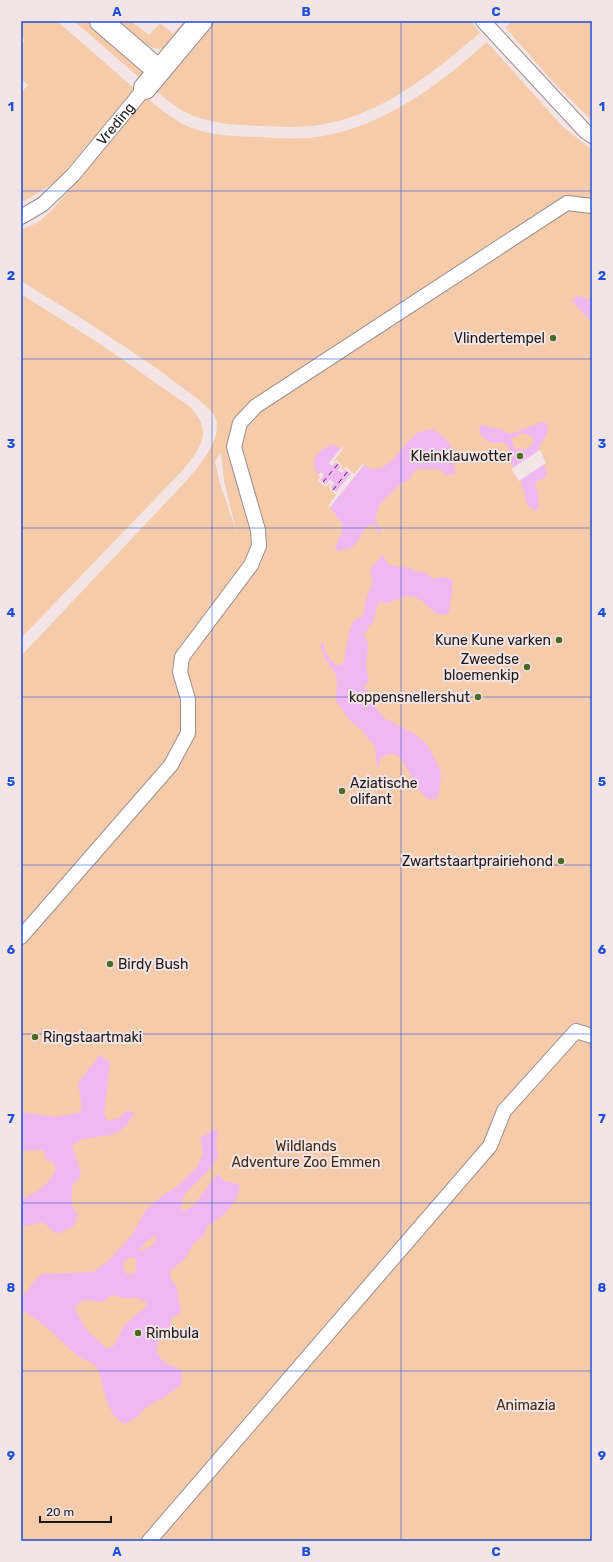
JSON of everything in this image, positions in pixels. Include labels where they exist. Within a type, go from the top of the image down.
[{"type":"street","points":[[101,21],[159,71]]},
{"type":"street","name":"Vreding","points":[[145,88],[201,21]]},
{"type":"lane","points":[[483,21],[585,131],[592,136]]},
{"type":"lane","name":"Vreding","points":[[21,217],[42,204],[73,175],[145,88]]},
{"type":"lane","points":[[21,937],[171,765],[188,733],[189,706],[180,672],[182,657],[251,565],[259,546],[258,530],[234,447],[240,423],[256,406],[567,203],[592,206]]},
{"type":"lane","points":[[149,1541],[490,1146],[504,1112],[576,1031],[592,1036]]},
{"type":"green space","points":[[21,21],[57,21],[135,89],[56,182],[21,203],[21,93],[28,85],[21,79],[21,45],[25,40],[21,37]]},
{"type":"green space","points":[[74,21],[90,21],[149,71],[142,80]]},
{"type":"green space","points":[[117,21],[131,21],[149,35],[160,23],[173,34],[184,21],[191,21],[171,44],[164,48],[158,49],[152,48],[139,40]]},
{"type":"green space","points":[[211,21],[471,21],[480,33],[427,76],[389,100],[368,110],[325,124],[294,127],[252,126],[223,123],[194,116],[178,108],[156,91]]},
{"type":"green space","points":[[514,21],[592,21],[592,121],[554,83],[505,27]]},
{"type":"green space","name":"Wildlands Adventure Zoo Emmen","points":[[487,42],[562,126],[592,150],[592,1541],[21,1541],[21,656],[187,480],[203,460],[213,444],[217,427],[214,415],[202,402],[124,346],[21,281],[21,230],[39,222],[54,208],[145,100],[148,99],[183,124],[201,131],[230,136],[308,138],[333,134],[358,127],[382,117],[427,90],[468,59]],"holes":[[[221,453],[224,481],[237,534],[219,480],[215,461]]]},
{"type":"green space","points":[[21,294],[100,344],[189,406],[197,415],[203,431],[202,439],[195,455],[182,471],[21,638]]},
{"type":"shaded area","points":[[578,296],[587,299],[592,297],[592,322],[571,300]]},
{"type":"shaded area","points":[[542,422],[548,425],[546,436],[537,451],[543,461],[546,477],[537,481],[530,491],[522,489],[521,480],[511,463],[513,455],[508,448],[506,439],[501,433],[503,431],[510,434]],"holes":[[[522,433],[533,437],[533,444],[526,449],[515,449],[511,439]]]},
{"type":"shaded area","points":[[433,429],[450,444],[456,474],[445,475],[443,471],[437,469],[417,469],[410,476],[409,480],[400,484],[380,504],[375,517],[381,533],[380,535],[375,525],[367,526],[355,545],[347,550],[343,549],[339,552],[335,548],[341,534],[342,524],[330,507],[339,495],[330,487],[334,483],[330,480],[326,485],[320,480],[324,475],[321,472],[318,475],[315,469],[314,464],[316,456],[332,444],[341,448],[329,463],[332,466],[336,461],[341,467],[339,470],[342,473],[345,469],[354,477],[364,465],[372,469],[379,469],[386,465],[415,435]]},
{"type":"shaded area","points":[[383,555],[389,565],[411,568],[414,571],[426,573],[434,579],[442,577],[452,579],[452,597],[450,600],[450,610],[447,614],[438,615],[420,599],[415,597],[403,597],[386,604],[381,601],[377,605],[374,620],[364,634],[368,643],[366,666],[369,680],[364,688],[370,693],[379,712],[386,719],[416,735],[428,746],[440,769],[441,777],[438,798],[436,799],[429,799],[422,794],[402,760],[397,755],[389,754],[380,758],[379,766],[377,767],[375,747],[361,729],[351,722],[336,701],[337,677],[324,656],[320,644],[323,642],[325,651],[335,665],[343,665],[350,629],[354,621],[363,616],[366,598],[373,583],[370,571],[373,565]]},
{"type":"shaded area","points":[[100,1055],[110,1063],[104,1113],[108,1121],[119,1118],[128,1110],[134,1113],[127,1124],[120,1131],[105,1136],[89,1138],[72,1146],[81,1172],[78,1180],[72,1186],[72,1206],[78,1215],[74,1226],[57,1234],[42,1222],[27,1226],[21,1224],[21,1199],[42,1188],[50,1179],[56,1168],[52,1161],[46,1160],[43,1150],[21,1151],[21,1112],[55,1117],[78,1113],[82,1107],[78,1083]]},
{"type":"shaded area","points":[[217,1129],[218,1132],[216,1143],[218,1156],[211,1168],[185,1194],[182,1200],[181,1211],[192,1206],[218,1175],[225,1181],[238,1184],[240,1187],[237,1198],[225,1214],[207,1226],[204,1236],[194,1243],[186,1258],[170,1271],[170,1277],[177,1288],[181,1312],[172,1318],[169,1328],[160,1336],[156,1351],[164,1362],[181,1370],[182,1384],[162,1399],[145,1408],[136,1418],[124,1424],[115,1416],[108,1405],[98,1369],[91,1363],[75,1354],[46,1327],[25,1312],[21,1306],[21,1303],[28,1289],[42,1274],[93,1272],[108,1261],[132,1235],[147,1208],[166,1193],[177,1187],[197,1167],[203,1153],[200,1137]],"holes":[[[154,1235],[157,1238],[151,1246],[137,1251]],[[131,1257],[136,1259],[136,1270],[134,1274],[126,1274],[123,1266],[125,1260]],[[112,1295],[129,1299],[134,1297],[146,1302],[147,1306],[126,1323],[113,1347],[106,1348],[86,1329],[75,1309],[77,1305],[83,1301],[91,1300],[103,1302]]]},
{"type":"pier","points":[[342,447],[343,449],[332,463],[336,460],[343,466],[341,470],[346,467],[354,474],[363,464],[364,465],[330,507],[328,506],[336,495],[329,488],[331,483],[325,487],[318,480],[321,475],[317,477],[321,472],[324,475],[320,480],[326,485],[330,479],[334,483],[331,487],[336,492],[351,474],[345,469],[342,473],[338,470],[341,466],[336,462],[332,466],[329,463]]},
{"type":"pier","points":[[540,450],[546,463],[519,481],[511,469]]},
{"type":"waterway","points":[[501,433],[483,429],[484,433],[491,439],[507,440]]},
{"type":"waterway","points":[[528,491],[529,500],[535,507],[535,495],[533,489]]},
{"type":"ferry route","points":[[323,482],[338,464]]},
{"type":"ferry route","points":[[333,490],[348,471]]},
{"type":"place","name":"Vlindertempel","points":[[553,338]]},
{"type":"place","name":"Kleinklauwotter","points":[[520,456]]},
{"type":"place","name":"Kune Kune varken","points":[[559,640]]},
{"type":"place","name":"Zweedse bloemenkip","points":[[527,667]]},
{"type":"place","name":"koppensnellershut","points":[[478,697]]},
{"type":"place","name":"Aziatische olifant","points":[[342,791]]},
{"type":"place","name":"Zwartstaartprairiehond","points":[[561,861]]},
{"type":"place","name":"Birdy Bush","points":[[110,964]]},
{"type":"place","name":"Ringstaartmaki","points":[[35,1037]]},
{"type":"place","name":"Rimbula","points":[[138,1333]]},
{"type":"park label","name":"Animazia","points":[[526,1405]]}]
